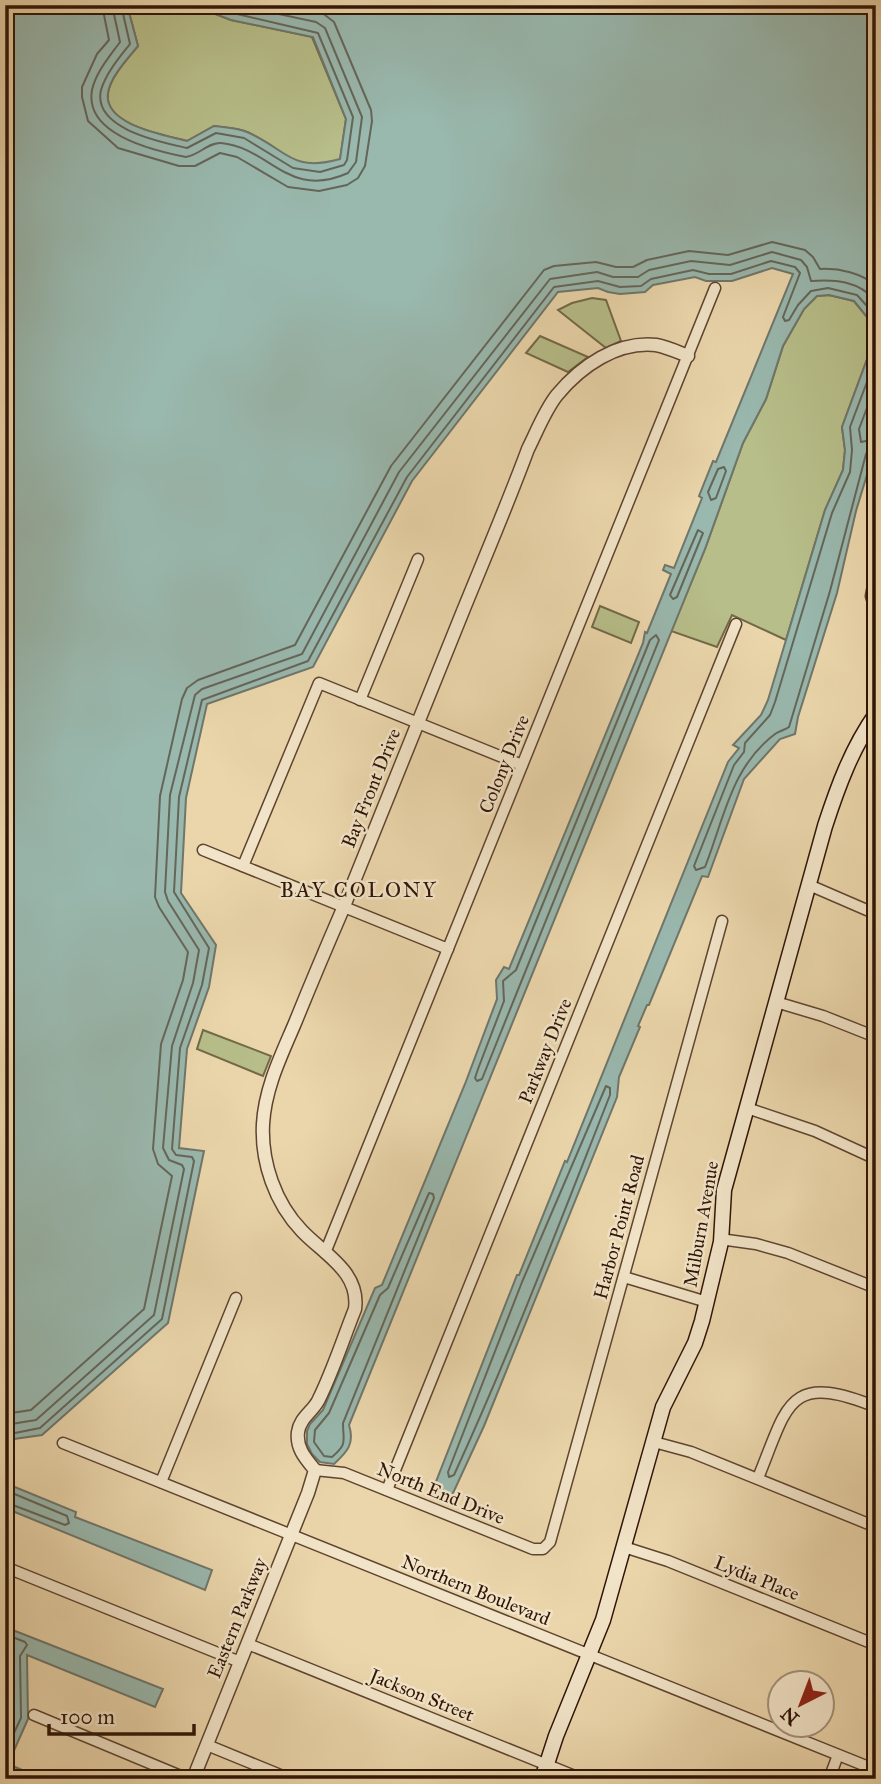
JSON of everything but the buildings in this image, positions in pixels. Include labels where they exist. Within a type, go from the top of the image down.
[{"type":"main road","name":"Milburn Avenue","points":[[544,1771],[603,1620],[663,1407],[695,1343],[715,1275],[724,1190],[809,885],[839,781],[876,714]]},
{"type":"street","name":"Colony Drive","points":[[325,1253],[715,288]]},
{"type":"street","name":"Bay Front Drive","points":[[315,1470],[300,1451],[298,1429],[317,1403],[357,1299],[349,1276],[300,1230],[275,1191],[264,1153],[263,1125],[275,1069],[344,907],[528,449],[556,397],[578,373],[602,356],[630,346],[658,345],[688,356]]},
{"type":"street","points":[[360,700],[418,559]]},
{"type":"street","points":[[876,570],[871,596],[876,612]]},
{"type":"street","name":"Parkway Drive","points":[[387,1490],[736,624]]},
{"type":"street","points":[[243,866],[319,683],[523,765]]},
{"type":"street","points":[[203,850],[447,949]]},
{"type":"street","points":[[809,885],[876,914]]},
{"type":"street","name":"Harbor Point Road","points":[[550,1542],[722,921]]},
{"type":"street","points":[[776,1002],[823,1016],[876,1037]]},
{"type":"street","points":[[747,1108],[815,1130],[876,1159]]},
{"type":"street","points":[[720,1239],[756,1244],[788,1253],[876,1288]]},
{"type":"street","points":[[624,1277],[707,1302]]},
{"type":"street","points":[[161,1482],[236,1298]]},
{"type":"street","points":[[758,1478],[784,1413],[801,1396],[819,1391],[836,1393],[876,1407]]},
{"type":"street","points":[[654,1442],[691,1452],[876,1527]]},
{"type":"street","name":"Northern Boulevard","points":[[63,1443],[876,1770]]},
{"type":"street","name":"North End Drive","points":[[315,1470],[344,1473],[533,1549],[543,1549],[550,1542]]},
{"type":"street","name":"Eastern Parkway","points":[[190,1779],[207,1745],[248,1644],[315,1470]]},
{"type":"street","name":"Lydia Place","points":[[624,1546],[668,1561],[876,1645]]},
{"type":"street","points":[[5,1567],[240,1662]]},
{"type":"street","name":"Jackson Street","points":[[248,1644],[544,1771],[582,1779]]},
{"type":"street","points":[[34,1715],[190,1779]]},
{"type":"street","points":[[207,1745],[290,1779]]},
{"type":"street","points":[[829,1779],[838,1755]]},
{"type":"green space","points":[[127,5],[192,5],[231,20],[312,37],[346,119],[340,160],[309,164],[298,162],[247,132],[214,126],[187,141],[137,127],[115,114],[109,104],[109,87],[138,46]]},
{"type":"green space","points":[[829,295],[854,301],[876,328],[876,335],[842,427],[845,450],[843,470],[825,510],[786,640],[732,615],[717,647],[671,631],[705,549],[743,443],[766,399],[783,346],[804,309],[817,296]]},
{"type":"green space","points":[[592,298],[606,300],[621,341],[606,348],[558,310]]},
{"type":"green space","points":[[540,336],[588,357],[568,372],[526,353]]},
{"type":"green space","points":[[600,606],[639,622],[631,643],[592,627]]},
{"type":"green space","points":[[203,1030],[271,1056],[263,1076],[197,1049]]},
{"type":"water","points":[[5,5],[127,5],[138,46],[109,87],[109,104],[115,113],[137,127],[187,141],[214,126],[239,130],[299,161],[323,163],[340,159],[346,119],[313,37],[231,20],[192,5],[876,5],[876,328],[854,301],[829,295],[817,296],[804,309],[783,346],[766,399],[743,443],[705,549],[349,1425],[349,1447],[334,1464],[320,1462],[312,1454],[307,1444],[307,1431],[323,1410],[375,1288],[382,1285],[497,999],[496,980],[504,967],[509,969],[671,574],[663,570],[665,565],[674,568],[702,498],[699,496],[713,461],[716,462],[793,274],[772,268],[732,281],[706,281],[695,277],[653,285],[645,292],[620,294],[598,288],[558,292],[412,481],[313,667],[207,704],[186,798],[181,893],[216,945],[209,987],[187,1049],[179,1148],[204,1151],[168,1323],[42,1435],[5,1442]]},
{"type":"water","points":[[876,335],[876,445],[856,511],[837,593],[795,734],[780,739],[744,779],[708,877],[702,876],[638,1026],[640,1027],[619,1077],[617,1097],[484,1426],[448,1504],[430,1497],[517,1275],[565,1161],[567,1162],[728,762],[739,748],[733,745],[761,715],[768,700],[825,510],[843,470],[845,450],[842,427]]},
{"type":"water","points":[[5,1483],[76,1512],[75,1517],[212,1570],[205,1590],[5,1508]]},
{"type":"water","points":[[5,1627],[163,1689],[155,1707],[27,1655],[28,1719],[8,1764],[43,1779],[5,1779]]},
{"type":"district","name":"BAY COLONY","points":[[359,890]]}]
